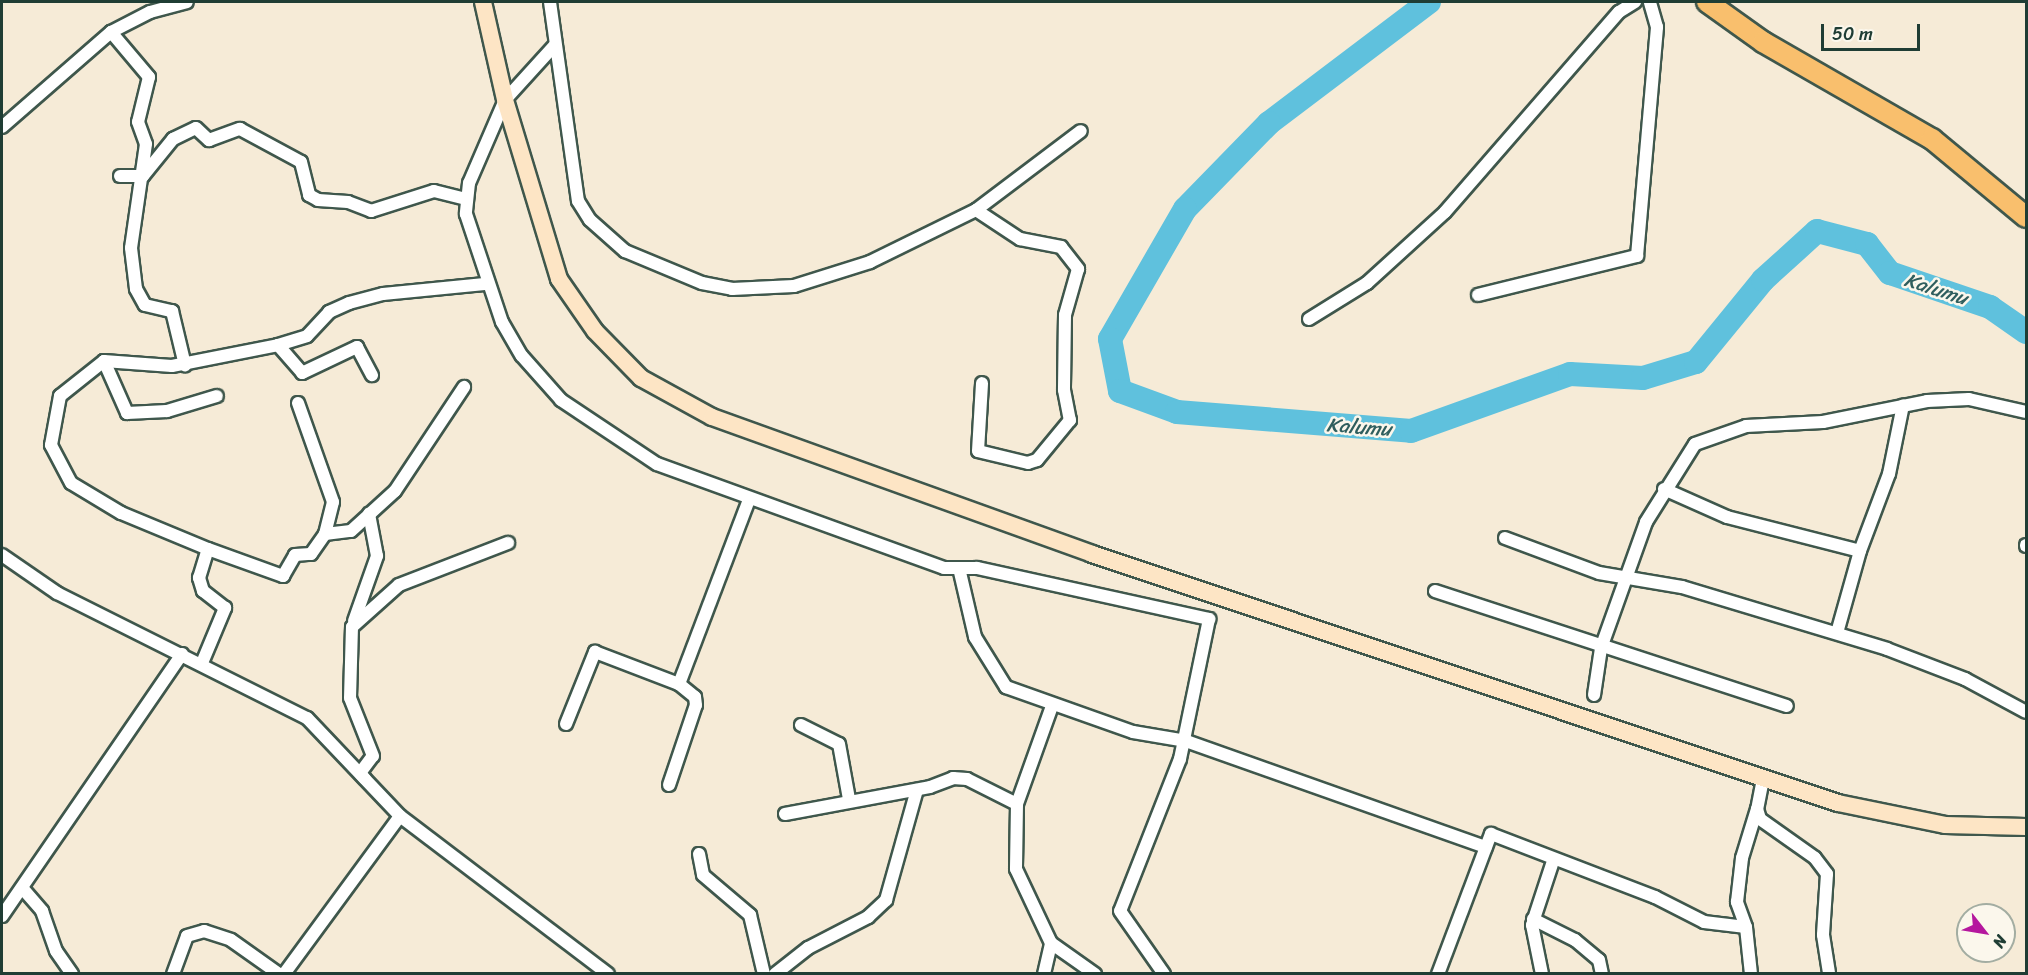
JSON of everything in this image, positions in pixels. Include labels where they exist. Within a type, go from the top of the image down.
[{"type":"highway","points":[[1707,2],[1763,42],[1932,139],[2026,217]]},
{"type":"main road","points":[[483,2],[504,100],[559,279],[595,331],[641,378],[712,417],[1092,554],[1763,779],[1888,818],[2026,827]]},
{"type":"street","points":[[2,127],[111,32],[187,2]]},
{"type":"street","points":[[550,2],[554,46],[578,201],[612,241],[675,275],[732,289],[794,286],[870,262],[976,210],[1081,131]]},
{"type":"street","points":[[1310,319],[1367,283],[1445,212],[1619,12],[1635,2]]},
{"type":"street","points":[[1478,295],[1637,256],[1657,27],[1650,2]]},
{"type":"street","points":[[111,32],[149,77],[138,122],[146,144],[131,248],[136,288],[146,305],[172,311],[184,365]]},
{"type":"street","points":[[554,46],[504,100],[483,142],[466,199],[485,284],[522,356],[578,414],[657,464],[749,500],[944,568],[959,568],[1209,618],[1186,741],[1120,911],[1164,974]]},
{"type":"street","points":[[143,176],[173,140],[196,128],[209,140],[240,129],[301,162],[309,195],[318,200],[348,202],[371,211],[434,191],[466,199]]},
{"type":"street","points":[[120,176],[143,176]]},
{"type":"street","points":[[976,210],[1020,239],[1061,247],[1078,269],[1065,315],[1064,390],[1071,420],[1037,460],[1028,463],[978,451],[982,383]]},
{"type":"street","points":[[298,403],[333,501],[325,534],[311,554],[297,554],[280,577],[121,513],[64,474],[51,445],[55,406],[73,381],[104,361],[184,365],[278,345],[307,336],[329,312],[349,303],[383,294],[485,284]]},
{"type":"street","points":[[278,345],[302,373],[357,347],[372,375]]},
{"type":"street","points":[[104,361],[127,413],[167,411],[217,396]]},
{"type":"street","points":[[325,534],[347,533],[395,490],[464,387]]},
{"type":"street","points":[[1594,695],[1601,648],[1623,578],[1664,489],[1695,444],[1746,426],[1823,422],[1903,405],[1969,399],[2026,412]]},
{"type":"street","points":[[1837,633],[1860,551],[1889,474],[1903,405]]},
{"type":"street","points":[[1664,489],[1728,517],[1860,551]]},
{"type":"street","points":[[679,684],[749,500]]},
{"type":"street","points":[[369,514],[377,556],[352,627],[350,699],[373,756],[360,773],[374,789]]},
{"type":"street","points":[[1505,538],[1623,578],[1682,586],[1837,633],[1945,670],[2026,712]]},
{"type":"street","points":[[352,627],[399,585],[508,543]]},
{"type":"street","points":[[202,663],[225,608],[203,591],[199,578],[208,549]]},
{"type":"street","points":[[2,555],[57,593],[202,663],[316,724],[400,816],[608,974]]},
{"type":"street","points":[[959,568],[975,637],[997,679],[1052,706],[1132,732],[1186,741],[1486,848]]},
{"type":"street","points":[[1435,591],[1601,648],[1787,705]]},
{"type":"street","points":[[566,724],[595,651],[679,684],[695,697],[696,705],[669,785]]},
{"type":"street","points":[[2,916],[24,890],[182,654]]},
{"type":"street","points":[[1052,706],[1017,804],[1018,879],[1051,943],[1095,974]]},
{"type":"street","points":[[801,725],[839,744],[849,799]]},
{"type":"street","points":[[785,814],[849,799],[917,790],[968,779],[1017,804]]},
{"type":"street","points":[[1751,974],[1746,927],[1737,902],[1742,858],[1757,809],[1763,779]]},
{"type":"street","points":[[775,974],[808,948],[868,917],[886,900],[917,790]]},
{"type":"street","points":[[1757,809],[1760,819],[1815,858],[1827,874],[1823,935],[1829,974]]},
{"type":"street","points":[[173,974],[194,931],[231,940],[277,972],[400,816]]},
{"type":"street","points":[[1438,974],[1491,834],[1553,861],[1644,893],[1704,922],[1746,927]]},
{"type":"street","points":[[699,854],[703,875],[750,915],[764,974]]},
{"type":"street","points":[[1542,974],[1533,919],[1553,861]]},
{"type":"street","points":[[24,890],[42,911],[56,951],[72,974]]},
{"type":"street","points":[[1533,919],[1588,951],[1602,974]]},
{"type":"street","points":[[1044,974],[1051,943]]},
{"type":"waterway","name":"Kalumu","points":[[1429,2],[1269,123],[1185,209],[1110,339],[1120,391],[1177,412],[1411,431],[1570,374],[1643,378],[1696,362],[1763,280],[1817,231],[1867,244],[1890,273],[1990,307],[2026,332]]}]
